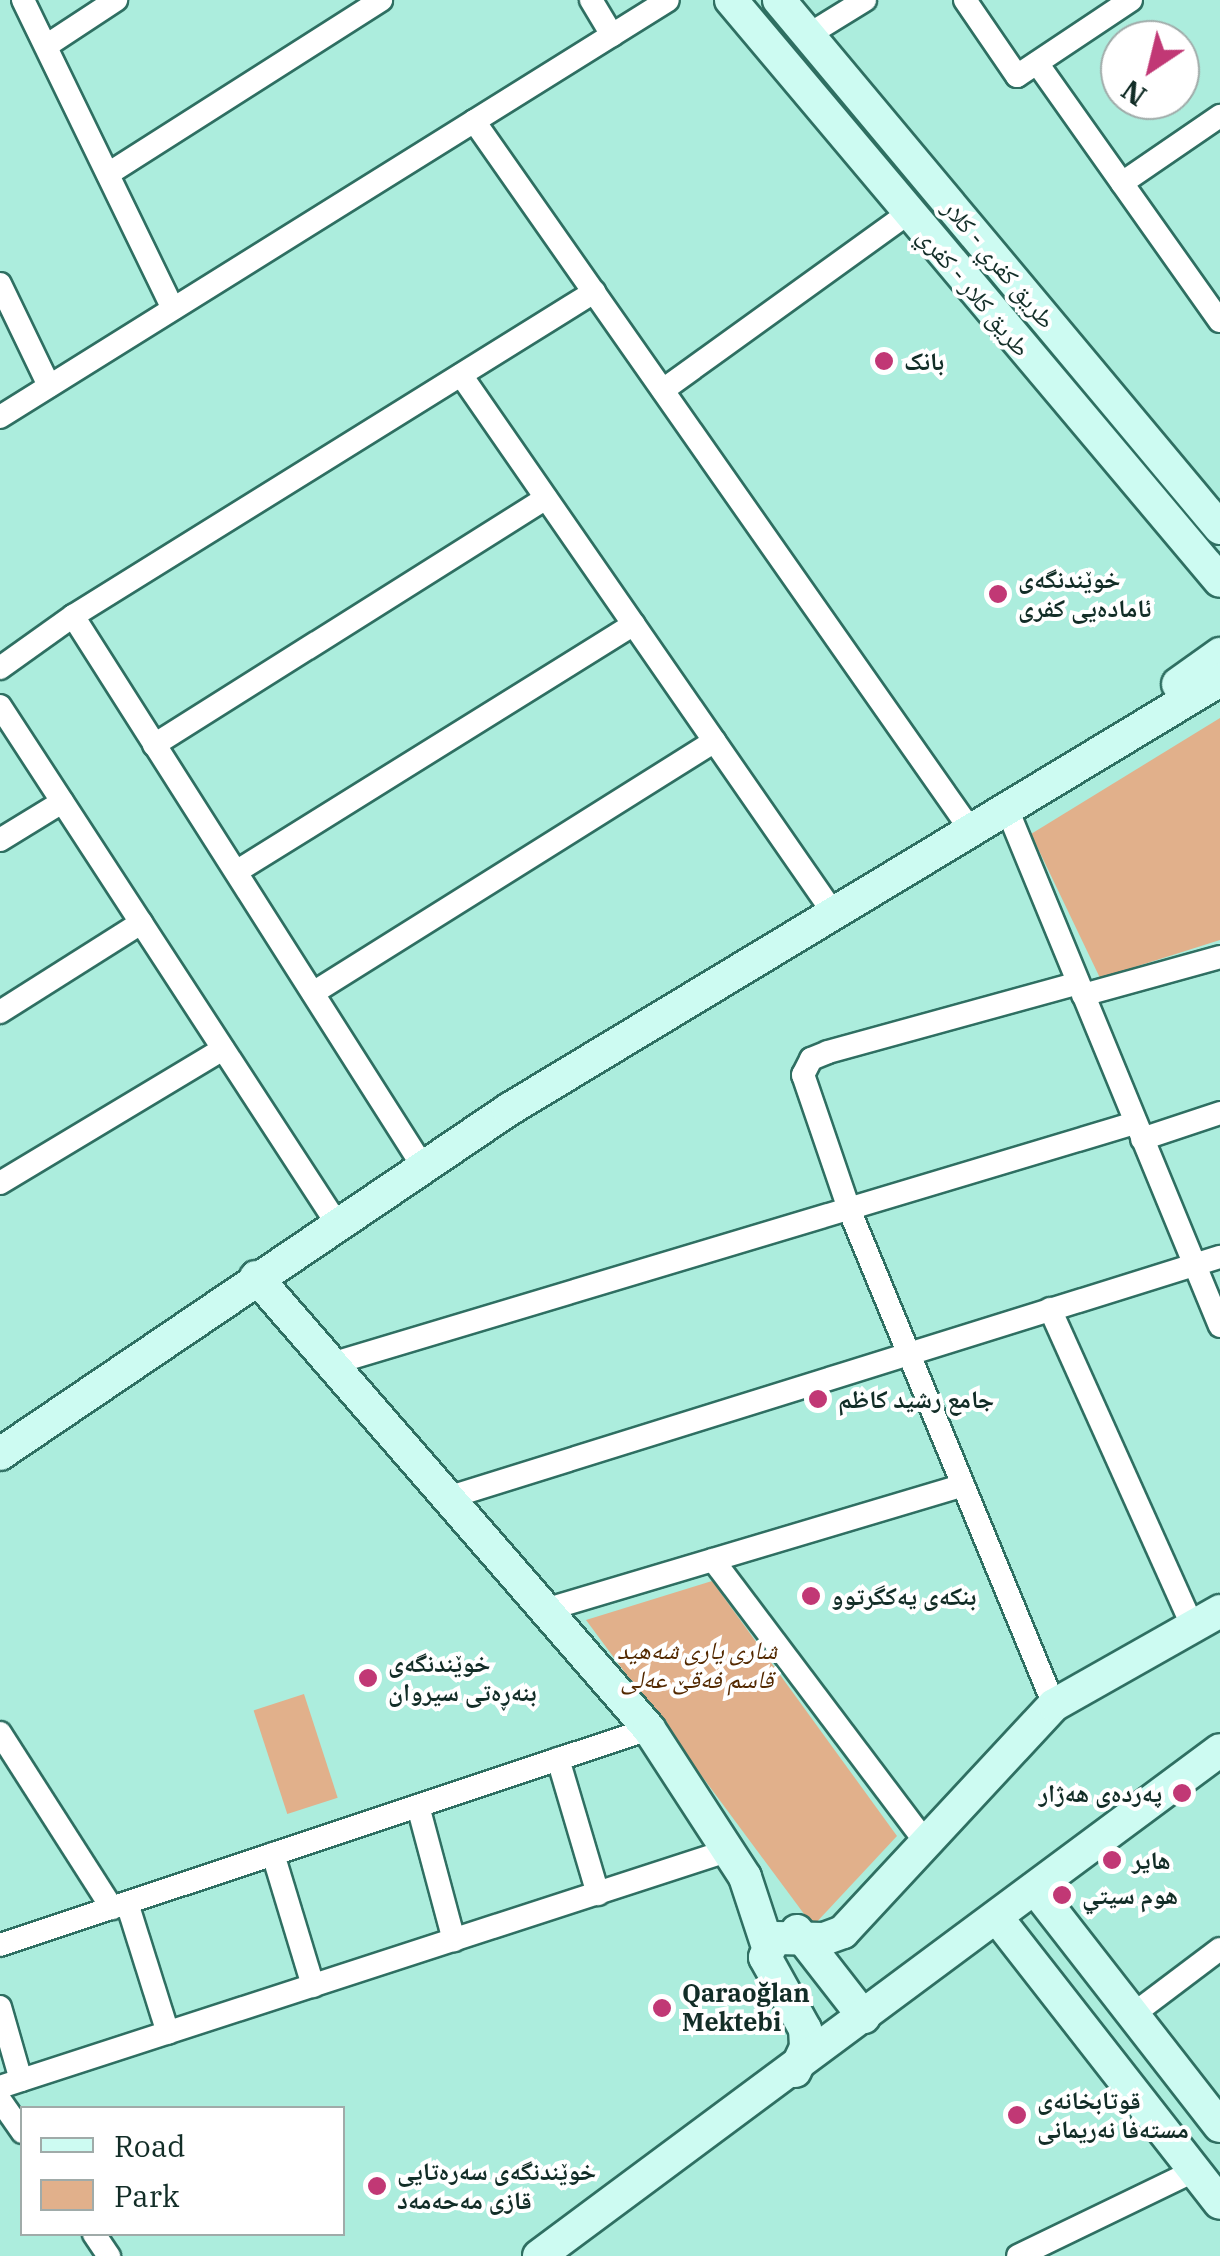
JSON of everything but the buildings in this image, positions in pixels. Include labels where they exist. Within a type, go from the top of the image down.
[{"type":"street","points":[[23,0],[173,309]]},
{"type":"street","points":[[46,46],[116,0]]},
{"type":"street","points":[[108,174],[381,0]]},
{"type":"street","points":[[591,0],[612,35]]},
{"type":"street","points":[[0,417],[668,0]]},
{"type":"street","name":"طريق كلار - كفري","points":[[731,0],[1220,581]]},
{"type":"street","name":"طريق كفري - كلار","points":[[778,0],[1220,528]]},
{"type":"street","points":[[808,36],[865,0]]},
{"type":"street","points":[[964,0],[1017,76],[1130,0]]},
{"type":"street","points":[[1037,63],[1122,183],[1213,296],[1220,322]]},
{"type":"street","points":[[1122,183],[1220,116]]},
{"type":"street","points":[[474,121],[970,829]]},
{"type":"street","points":[[663,390],[908,213]]},
{"type":"street","points":[[0,284],[49,386]]},
{"type":"street","points":[[0,668],[73,616],[594,292]]},
{"type":"street","points":[[461,375],[832,911]]},
{"type":"street","points":[[154,744],[546,498]]},
{"type":"street","points":[[73,616],[240,870],[422,1165]]},
{"type":"street","points":[[240,870],[634,624]]},
{"type":"street","points":[[1119,736],[1132,718],[1220,654]]},
{"type":"street","points":[[0,1454],[422,1165],[1119,736],[1142,730],[1220,680]]},
{"type":"street","points":[[0,706],[336,1222]]},
{"type":"street","points":[[313,993],[714,741]]},
{"type":"street","points":[[0,840],[62,802]]},
{"type":"street","points":[[1007,808],[1220,1326]]},
{"type":"street","points":[[0,1012],[141,923]]},
{"type":"street","points":[[1054,1705],[849,1209],[803,1075],[811,1059],[1220,957]]},
{"type":"street","points":[[0,1183],[224,1049]]},
{"type":"street","points":[[331,1364],[849,1209],[1220,1112]]},
{"type":"street","points":[[448,1498],[907,1350],[1220,1257]]},
{"type":"street","points":[[256,1277],[648,1729],[738,1863],[806,1940],[857,2023]]},
{"type":"street","points":[[768,1946],[786,1934],[806,1940],[843,1932],[1054,1705],[1206,1618],[1050,1310]]},
{"type":"street","points":[[545,1610],[963,1486]]},
{"type":"street","points":[[713,1560],[925,1841]]},
{"type":"street","points":[[0,1945],[648,1729]]},
{"type":"street","points":[[0,1733],[119,1905],[168,2033]]},
{"type":"street","points":[[539,2256],[795,2071],[1220,1751]]},
{"type":"street","points":[[558,1759],[598,1894]]},
{"type":"street","points":[[418,1806],[454,1940]]},
{"type":"street","points":[[273,1854],[314,1986]]},
{"type":"street","points":[[0,2007],[11,2083],[598,1894],[738,1863]]},
{"type":"street","points":[[738,1863],[768,1946],[770,1968],[798,2010],[806,2047],[795,2071]]},
{"type":"street","points":[[1036,1890],[1130,2016],[1220,2126]]},
{"type":"street","points":[[998,1919],[1220,2204]]},
{"type":"street","points":[[1130,2016],[1220,1949]]},
{"type":"street","points":[[798,2010],[857,2023]]},
{"type":"street","points":[[0,2100],[20,2129]]},
{"type":"street","points":[[1018,2256],[1194,2171]]},
{"type":"green space","points":[[1220,718],[1220,940],[1100,978],[1031,834]]},
{"type":"green space","name":"شاری یاری شەهید قاسم فەقێ عەلی","points":[[712,1581],[897,1836],[813,1926],[586,1620]]},
{"type":"green space","points":[[304,1694],[338,1798],[287,1814],[254,1710]]},
{"type":"place","name":"بانک","points":[[884,361]]},
{"type":"place","name":"خوێندنگەی ئامادەیی کفری","points":[[998,594]]},
{"type":"place","name":"جامع رشيد كاظم","points":[[818,1399]]},
{"type":"place","name":"بنکەی یەکگرتوو","points":[[811,1596]]},
{"type":"place","name":"خوێندنگەی بنەڕەتی سیروان","points":[[368,1678]]},
{"type":"place","name":"پەردەى ھەژار","points":[[1182,1793]]},
{"type":"place","name":"هاير","points":[[1112,1860]]},
{"type":"place","name":"هوم سيتي","points":[[1062,1895]]},
{"type":"place","name":"Qaraoğlan Mektebi","points":[[662,2008]]},
{"type":"place","name":"قوتابخانەی مستەفا نەریمانی","points":[[1017,2115]]},
{"type":"place","name":"خوێندنگەی سەرەتایی قازی مەحەمەد","points":[[377,2186]]}]
